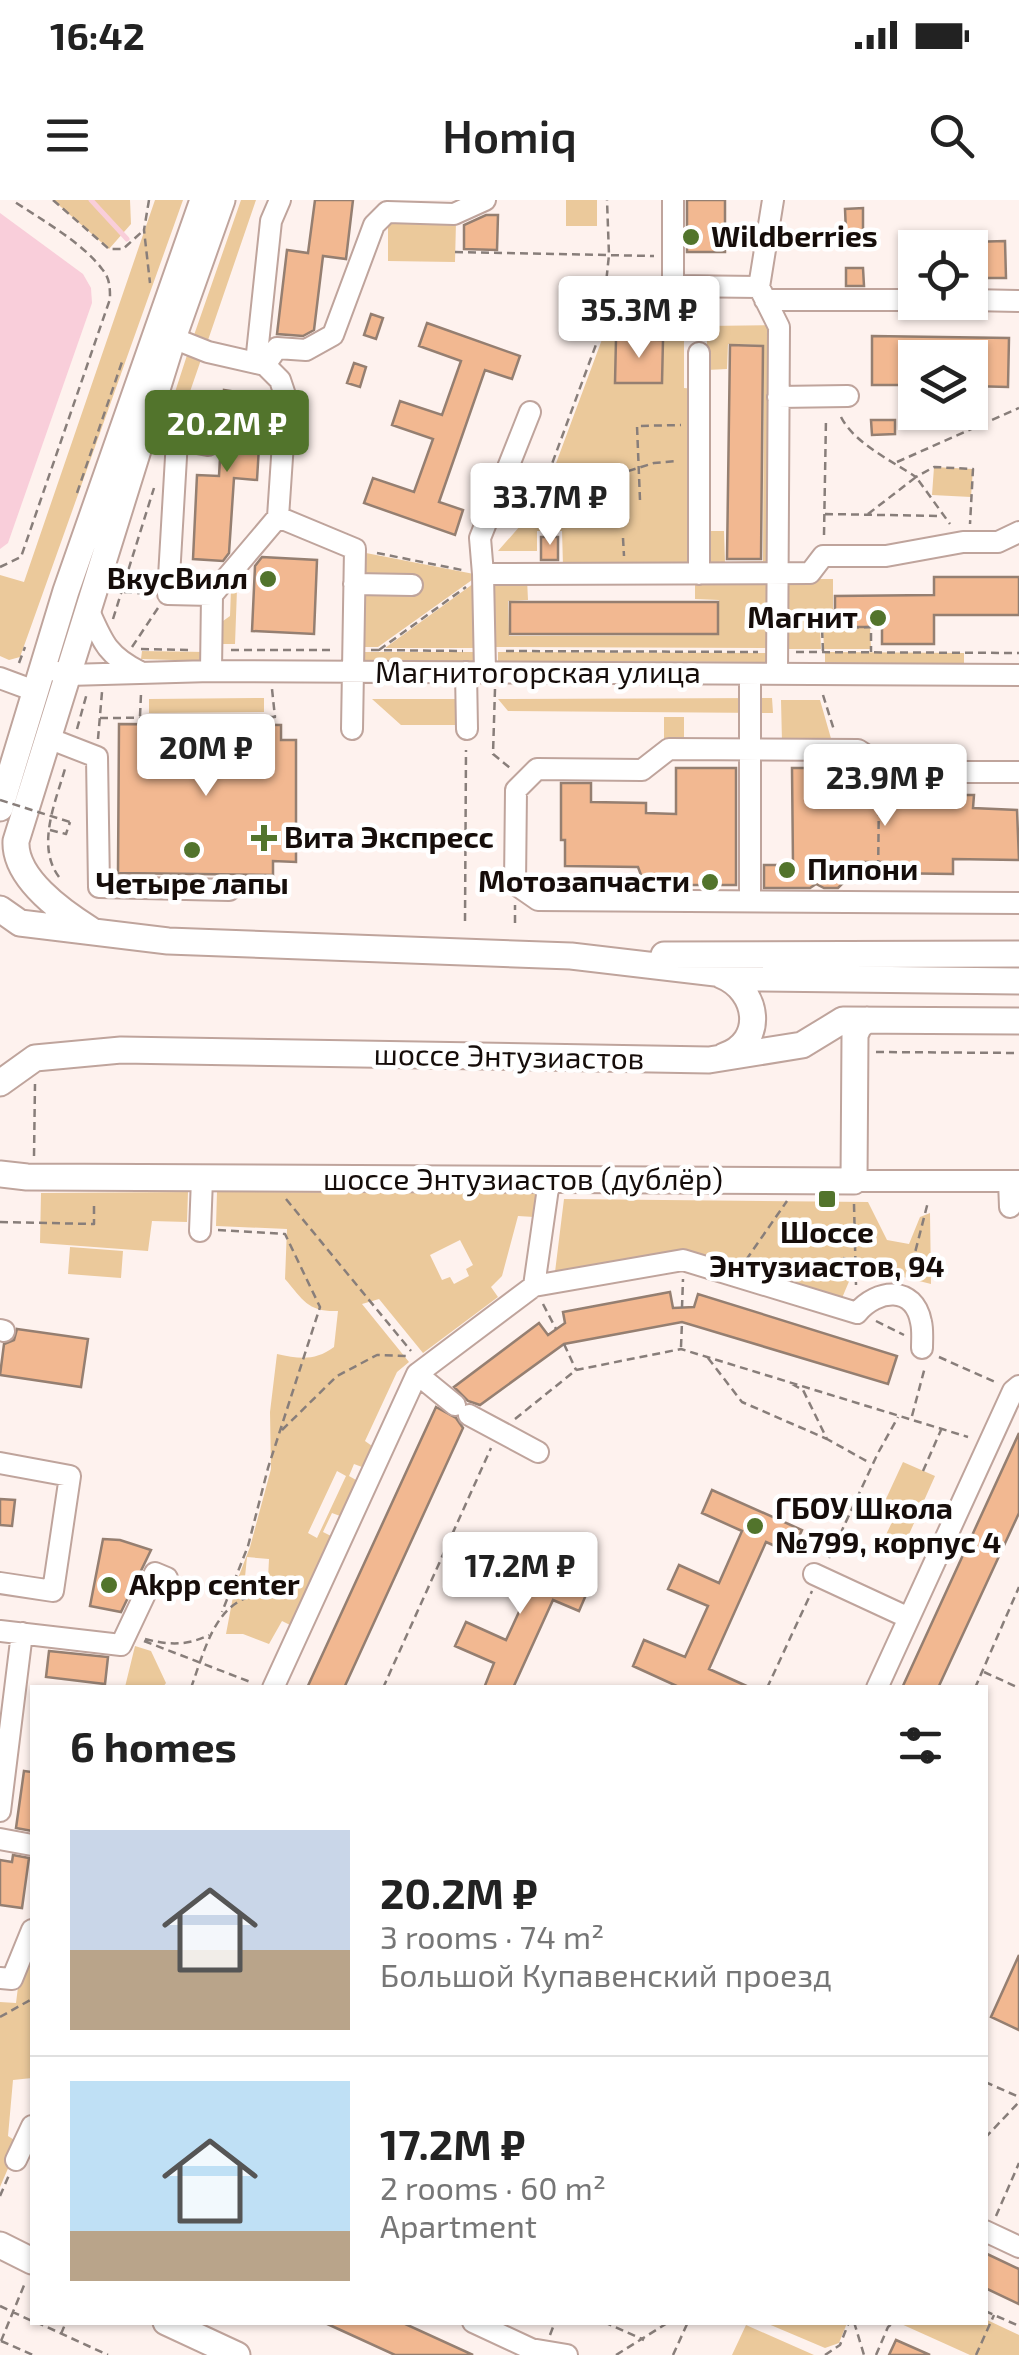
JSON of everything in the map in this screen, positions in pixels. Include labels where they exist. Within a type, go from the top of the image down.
[{"type":"main road","points":[[0,808],[38,678],[203,200]]},
{"type":"main road","points":[[99,935],[48,898],[16,854],[22,819],[60,742],[78,681],[89,611],[173,338],[222,200]]},
{"type":"main road","points":[[0,909],[20,923],[168,941],[571,956],[1019,954]]},
{"type":"main road","points":[[571,956],[758,978],[1019,981]]},
{"type":"main road","points":[[709,1060],[738,1050],[753,1023],[751,1003],[740,986],[712,974]]},
{"type":"main road","points":[[854,1181],[855,1032],[1019,1021]]},
{"type":"main road","name":"шоссе Энтузиастов","points":[[0,1082],[34,1058],[121,1050],[709,1060],[855,1032]]},
{"type":"main road","name":"шоссе Энтузиастов (дублёр)","points":[[0,1174],[31,1168],[202,1179],[854,1181]]},
{"type":"main road","name":"шоссе Энтузиастов (дублёр)","points":[[0,1182],[31,1168]]},
{"type":"main road","points":[[0,2247],[30,2269]]},
{"type":"main road","points":[[172,2325],[237,2355]]},
{"type":"street","points":[[260,364],[271,221],[280,200]]},
{"type":"street","points":[[260,364],[277,348],[306,350],[333,335],[374,225],[387,212],[454,214],[485,200]]},
{"type":"street","points":[[674,200],[673,286],[898,299]]},
{"type":"street","points":[[774,200],[762,293],[779,327],[776,674]]},
{"type":"street","points":[[988,300],[1019,300]]},
{"type":"street","points":[[173,338],[208,352],[260,364],[280,380],[286,398],[278,517],[212,596],[210,672]]},
{"type":"street","points":[[699,574],[700,354]]},
{"type":"street","points":[[778,397],[836,396]]},
{"type":"street","points":[[466,728],[482,678],[480,538],[530,412]]},
{"type":"street","points":[[144,433],[208,446]]},
{"type":"street","points":[[177,440],[168,594],[212,596]]},
{"type":"street","points":[[278,517],[355,548],[352,730]]},
{"type":"street","points":[[483,574],[810,573],[823,556],[886,556],[966,542],[998,542],[1019,532]]},
{"type":"street","points":[[354,584],[412,586]]},
{"type":"street","points":[[89,611],[104,647],[141,679]]},
{"type":"street","name":"Магнитогорская улица","points":[[78,681],[210,672],[353,672],[482,678],[1019,674]]},
{"type":"street","points":[[750,674],[750,901]]},
{"type":"street","points":[[0,678],[78,681]]},
{"type":"street","points":[[60,742],[97,757],[100,888],[229,890]]},
{"type":"street","points":[[1019,772],[892,772],[858,750],[669,748],[642,770],[537,770],[516,790],[516,884],[538,900],[1019,903]]},
{"type":"street","points":[[200,1230],[202,1179]]},
{"type":"street","points":[[534,1286],[549,1181]]},
{"type":"street","name":"шоссе Энтузиастов (дублёр)","points":[[854,1181],[1014,1181]]},
{"type":"street","points":[[1010,1207],[1014,1181]]},
{"type":"street","points":[[271,1685],[417,1374],[534,1286],[683,1260],[857,1313],[868,1300],[881,1294],[904,1298],[912,1303],[922,1320],[922,1348]]},
{"type":"street","points":[[417,1374],[462,1410],[538,1452]]},
{"type":"street","points":[[877,1685],[1016,1387]]},
{"type":"street","points":[[0,1464],[70,1476],[53,1591],[0,1583]]},
{"type":"street","points":[[0,1631],[121,1645],[154,1573],[167,1578]]},
{"type":"street","points":[[818,1576],[908,1618]]},
{"type":"street","points":[[0,1812],[23,1709],[22,1634]]},
{"type":"street","points":[[0,1839],[30,1845]]},
{"type":"street","points":[[0,1978],[12,1979],[30,1935]]},
{"type":"street","points":[[16,2160],[30,2130]]},
{"type":"street","points":[[988,2232],[1019,2247]]},
{"type":"street","points":[[479,2325],[531,2349],[566,2355]]},
{"type":"path","points":[[0,567],[21,557],[110,300],[110,284],[102,268],[12,200]]},
{"type":"path","points":[[54,200],[109,249],[123,249],[144,230]]},
{"type":"path","points":[[148,200],[144,230],[150,285]]},
{"type":"path","points":[[539,499],[601,331],[609,255],[607,200]]},
{"type":"path","points":[[455,252],[673,256]]},
{"type":"path","points":[[601,331],[673,286]]},
{"type":"path","points":[[672,330],[673,286]]},
{"type":"path","points":[[836,396],[843,423],[916,477],[966,542]]},
{"type":"path","points":[[823,556],[836,396]]},
{"type":"path","points":[[894,462],[1019,408]]},
{"type":"path","points":[[640,500],[637,426],[699,424]]},
{"type":"path","points":[[481,545],[539,499],[654,462],[699,460]]},
{"type":"path","points":[[868,514],[934,467],[973,469],[966,542]]},
{"type":"path","points":[[824,514],[944,516]]},
{"type":"path","points":[[355,548],[483,574]]},
{"type":"path","points":[[379,650],[483,574]]},
{"type":"path","points":[[122,592],[168,594]]},
{"type":"path","points":[[131,649],[168,594]]},
{"type":"path","points":[[823,652],[822,628],[871,627],[872,652]]},
{"type":"path","points":[[482,678],[493,754],[526,780]]},
{"type":"path","points":[[140,718],[141,679]]},
{"type":"path","points":[[62,880],[52,866],[49,829],[60,742],[78,681]]},
{"type":"path","points":[[97,757],[102,686]]},
{"type":"path","points":[[100,718],[275,717],[272,686]]},
{"type":"path","points":[[821,689],[840,750]]},
{"type":"path","points":[[465,921],[466,728]]},
{"type":"path","points":[[877,902],[879,782]]},
{"type":"path","points":[[0,800],[70,822],[66,834],[49,829]]},
{"type":"path","points":[[855,1032],[1019,1053]]},
{"type":"path","points":[[31,1168],[35,1072]]},
{"type":"path","points":[[0,1222],[94,1224],[95,1190]]},
{"type":"path","points":[[278,1190],[416,1356],[377,1356],[337,1376],[282,1432]]},
{"type":"path","points":[[904,1298],[931,1190]]},
{"type":"path","points":[[734,1276],[791,1196]]},
{"type":"path","points":[[191,1685],[248,1546],[320,1307],[285,1234],[200,1230]]},
{"type":"path","points":[[841,1258],[856,1263]]},
{"type":"path","points":[[682,1308],[683,1260]]},
{"type":"path","points":[[534,1286],[556,1330]]},
{"type":"path","points":[[681,1348],[682,1322]]},
{"type":"path","points":[[564,1344],[576,1370]]},
{"type":"path","points":[[385,1685],[498,1433],[576,1370],[681,1348],[988,1444]]},
{"type":"path","points":[[922,1348],[1016,1387]]},
{"type":"path","points":[[911,1418],[926,1370],[922,1348]]},
{"type":"path","points":[[706,1355],[742,1402],[873,1464]]},
{"type":"path","points":[[786,1381],[803,1390],[827,1439]]},
{"type":"path","points":[[768,1685],[899,1416]]},
{"type":"path","points":[[923,1470],[942,1428]]},
{"type":"path","points":[[257,1594],[258,1579]]},
{"type":"path","points":[[976,1685],[1019,1587]]},
{"type":"path","points":[[222,1612],[257,1594],[312,1602]]},
{"type":"path","points":[[210,1635],[194,1642],[168,1645],[144,1640],[262,1685]]},
{"type":"path","points":[[982,1671],[1019,1688]]},
{"type":"path","points":[[0,2017],[30,2000]]},
{"type":"path","points":[[988,2084],[1019,2100],[988,2135]]},
{"type":"path","points":[[988,2230],[1019,2162]]},
{"type":"path","points":[[30,2269],[0,2340],[33,2355]]},
{"type":"path","points":[[0,2306],[30,2320]]},
{"type":"path","points":[[988,2312],[1019,2326]]},
{"type":"path","points":[[976,2355],[994,2315]]},
{"type":"path","points":[[41,2325],[108,2355]]},
{"type":"path","points":[[62,2334],[65,2325]]},
{"type":"path","points":[[611,2325],[645,2340]]},
{"type":"path","points":[[616,2355],[666,2325]]},
{"type":"path","points":[[673,2355],[687,2325]]},
{"type":"path","points":[[825,2355],[840,2345],[850,2325]]},
{"type":"path","points":[[853,2325],[864,2355]]},
{"type":"path","points":[[876,2355],[890,2325]]},
{"type":"shaded area","points":[[53,200],[130,200],[131,224],[109,249]]},
{"type":"shaded area","points":[[155,200],[183,200],[20,657],[9,660],[0,656],[0,575],[24,582]]},
{"type":"shaded area","points":[[241,200],[256,200],[206,346],[193,338]]},
{"type":"shaded area","points":[[566,200],[597,200],[597,226],[566,226]]},
{"type":"shaded area","points":[[0,213],[83,274],[91,288],[92,303],[8,543],[0,549]]},
{"type":"shaded area","points":[[388,221],[456,222],[455,262],[388,261]]},
{"type":"shaded area","points":[[669,293],[668,338],[684,339],[684,388],[695,389],[695,566],[563,566],[562,531],[537,531],[537,551],[498,551],[542,501],[604,334]]},
{"type":"shaded area","points":[[775,325],[773,571],[704,569],[704,531],[724,531],[725,562],[763,561],[764,345],[728,344],[727,369],[707,370],[707,326]]},
{"type":"shaded area","points":[[190,346],[203,354],[175,435],[162,432]]},
{"type":"shaded area","points":[[934,467],[973,469],[971,497],[932,495]]},
{"type":"shaded area","points":[[366,553],[479,575],[378,647],[364,647]]},
{"type":"shaded area","points":[[481,578],[482,648],[385,648]]},
{"type":"shaded area","points":[[695,578],[773,578],[773,610],[762,611],[763,629],[773,630],[773,648],[488,647],[489,580],[527,579],[528,600],[508,601],[509,636],[719,635],[719,600],[695,599]]},
{"type":"shaded area","points":[[780,579],[833,579],[833,611],[851,611],[851,625],[820,626],[821,649],[781,649]]},
{"type":"shaded area","points":[[231,589],[237,589],[235,644],[216,644],[216,626],[230,616]]},
{"type":"shaded area","points":[[823,628],[870,628],[871,649],[824,649]]},
{"type":"shaded area","points":[[142,651],[206,652],[206,661],[141,659]]},
{"type":"shaded area","points":[[362,652],[477,652],[477,661],[362,661]]},
{"type":"shaded area","points":[[498,652],[767,653],[767,662],[498,661]]},
{"type":"shaded area","points":[[825,652],[964,653],[964,664],[825,663]]},
{"type":"shaded area","points":[[264,698],[264,712],[149,713],[149,699]]},
{"type":"shaded area","points":[[772,698],[773,713],[508,711],[498,699]]},
{"type":"shaded area","points":[[372,699],[459,699],[459,725],[401,725]]},
{"type":"shaded area","points":[[781,700],[820,700],[832,742],[782,742]]},
{"type":"shaded area","points":[[664,717],[684,717],[684,742],[664,742]]},
{"type":"shaded area","points":[[188,1192],[187,1222],[152,1221],[148,1251],[40,1243],[41,1193]]},
{"type":"shaded area","points":[[217,1192],[538,1193],[534,1217],[518,1216],[502,1276],[491,1287],[498,1297],[423,1353],[379,1299],[362,1304],[409,1362],[397,1372],[365,1441],[372,1446],[362,1467],[354,1464],[349,1476],[356,1480],[340,1516],[332,1513],[323,1532],[331,1536],[290,1625],[282,1621],[269,1644],[243,1634],[226,1634],[235,1586],[271,1469],[270,1412],[277,1354],[307,1358],[334,1347],[338,1311],[313,1307],[285,1279],[287,1229],[216,1226]],"holes":[[[460,1240],[473,1265],[466,1269],[469,1276],[454,1284],[450,1277],[442,1280],[430,1255]],[[337,1471],[346,1476],[317,1538],[308,1533]],[[247,1557],[269,1559],[268,1579],[245,1577]]]},
{"type":"shaded area","points":[[564,1199],[868,1202],[887,1240],[909,1244],[920,1217],[930,1213],[931,1284],[856,1265],[842,1298],[686,1251],[555,1272]]},
{"type":"shaded area","points":[[70,1247],[123,1251],[121,1278],[68,1274]]},
{"type":"shaded area","points":[[903,1462],[935,1476],[902,1550],[883,1541],[893,1520],[885,1501]]},
{"type":"shaded area","points":[[135,1646],[151,1651],[164,1685],[125,1685]]},
{"type":"shaded area","points":[[30,1955],[30,2078],[13,2080],[8,2136],[19,2143],[0,2187],[0,2002],[16,2003],[19,1979]]},
{"type":"shaded area","points":[[988,2320],[1019,2335],[1019,2355],[970,2355],[903,2325],[988,2325]]},
{"type":"shaded area","points":[[746,2325],[814,2355],[732,2355]]},
{"type":"shaded area","points":[[771,2325],[846,2325],[839,2343],[825,2348]]},
{"type":"building","points":[[315,200],[353,200],[346,259],[323,256],[314,330],[303,336],[277,334],[287,250],[308,253]]},
{"type":"building","points":[[687,200],[725,200],[725,252],[687,252]]},
{"type":"building","points":[[863,208],[863,232],[846,232],[845,209]]},
{"type":"building","points":[[486,215],[498,215],[497,250],[464,249],[464,225]]},
{"type":"building","points":[[988,241],[1005,241],[1006,278],[988,278]]},
{"type":"building","points":[[846,268],[863,268],[864,286],[846,286]]},
{"type":"building","points":[[371,314],[383,318],[376,339],[364,335]]},
{"type":"building","points":[[427,323],[520,356],[512,379],[485,370],[439,502],[463,510],[455,535],[364,503],[373,478],[414,492],[433,439],[392,425],[400,401],[442,415],[461,361],[419,346]]},
{"type":"building","points":[[872,336],[1009,338],[1008,387],[988,386],[988,340],[898,340],[898,385],[872,385]]},
{"type":"building","points":[[616,339],[663,340],[662,383],[615,383]]},
{"type":"building","points":[[730,345],[763,346],[761,559],[727,559]]},
{"type":"building","points":[[354,363],[366,367],[360,387],[347,383]]},
{"type":"building","points":[[224,390],[262,396],[257,480],[234,478],[229,553],[223,561],[193,559],[197,475],[219,476]]},
{"type":"building","points":[[871,420],[895,420],[895,434],[872,435]]},
{"type":"building","points":[[541,537],[558,537],[558,560],[541,560]]},
{"type":"building","points":[[262,557],[317,560],[314,634],[252,631],[255,566]]},
{"type":"building","points":[[934,577],[1019,577],[1019,615],[934,615],[934,644],[882,644],[882,627],[852,627],[852,611],[835,611],[835,596],[934,595]]},
{"type":"building","points":[[510,602],[718,602],[718,634],[510,634]]},
{"type":"building","points":[[119,724],[281,725],[281,740],[296,740],[296,862],[273,861],[273,875],[118,873]]},
{"type":"building","points":[[676,768],[736,768],[736,885],[651,885],[644,883],[638,867],[565,866],[561,783],[591,783],[591,802],[646,803],[646,813],[676,814]]},
{"type":"building","points":[[792,768],[861,768],[870,774],[870,781],[892,786],[962,786],[962,795],[974,795],[973,808],[1017,810],[1019,860],[953,859],[953,874],[883,873],[883,862],[849,862],[849,877],[838,888],[816,884],[810,888],[764,888],[764,865],[793,865]]},
{"type":"building","points":[[670,1292],[673,1308],[694,1307],[698,1294],[897,1356],[888,1384],[682,1322],[564,1344],[480,1405],[468,1401],[454,1387],[539,1323],[548,1335],[565,1323],[563,1312]]},
{"type":"building","points":[[17,1329],[88,1339],[81,1387],[0,1375],[4,1344],[14,1340]]},
{"type":"building","points":[[436,1407],[456,1418],[463,1428],[345,1685],[308,1685]]},
{"type":"building","points":[[1019,1433],[1019,1513],[939,1685],[903,1685]]},
{"type":"building","points":[[712,1490],[802,1530],[791,1553],[766,1542],[709,1669],[744,1685],[674,1685],[633,1666],[644,1640],[685,1657],[708,1606],[668,1589],[679,1565],[719,1583],[742,1531],[702,1513]]},
{"type":"building","points":[[0,1499],[15,1500],[12,1526],[0,1525]]},
{"type":"building","points":[[103,1539],[151,1550],[121,1612],[90,1606]]},
{"type":"building","points":[[499,1547],[589,1588],[579,1611],[553,1600],[514,1685],[485,1685],[494,1663],[455,1646],[466,1622],[506,1640],[530,1588],[489,1570]]},
{"type":"building","points":[[49,1651],[108,1657],[105,1684],[46,1677]]},
{"type":"building","points":[[24,1771],[30,1772],[30,1831],[16,1828]]},
{"type":"building","points":[[13,1855],[29,1858],[22,1908],[0,1905],[0,1860],[12,1862]]},
{"type":"building","points":[[1019,1955],[1019,2030],[991,2017]]},
{"type":"building","points":[[988,2254],[1019,2269],[1019,2304],[988,2289]]},
{"type":"building","points":[[330,2325],[408,2325],[473,2355],[395,2355]]},
{"type":"building","points":[[896,2340],[930,2355],[889,2355]]},
{"type":"waterway","points":[[91,200],[127,239]]},
{"type":"place","name":"Wildberries","points":[[691,237]]},
{"type":"place","name":"ВкусВилл","points":[[268,579]]},
{"type":"place","name":"Магнит","points":[[878,618]]},
{"type":"place","name":"Вита Экспресс","points":[[264,838]]},
{"type":"place","name":"Четыре лапы","points":[[192,850]]},
{"type":"place","name":"Пипони","points":[[787,870]]},
{"type":"place","name":"Мотозапчасти","points":[[710,882]]},
{"type":"place","name":"Шоссе Энтузиастов, 94","points":[[827,1199]]},
{"type":"place","name":"ГБОУ Школа №799, корпус 4","points":[[755,1526]]},
{"type":"place","name":"Akpp center","points":[[109,1585]]}]
